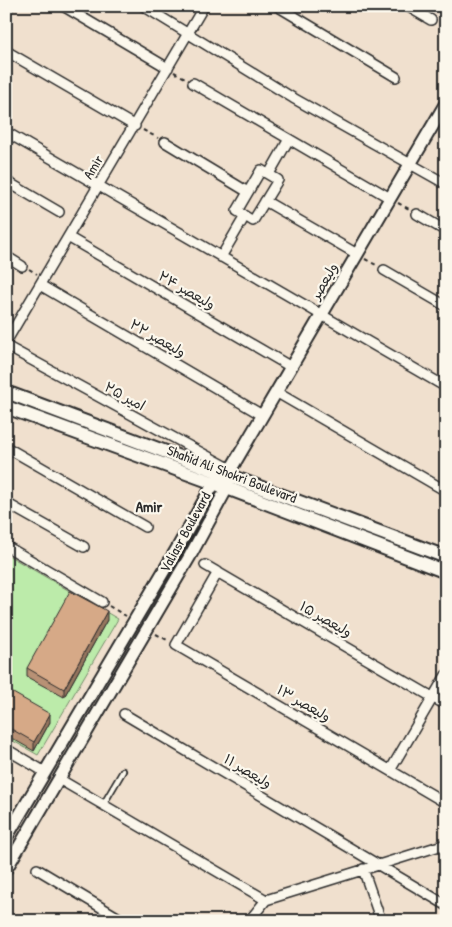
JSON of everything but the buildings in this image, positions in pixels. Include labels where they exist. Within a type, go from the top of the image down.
[{"type":"main road","name":"Shahid Ali Shokri Boulevard","points":[[6,392],[230,471],[286,495],[446,556]]},
{"type":"main road","name":"Shahid Ali Shokri Boulevard","points":[[6,407],[214,483],[446,572]]},
{"type":"main road","points":[[280,508],[286,495]]},
{"type":"street","points":[[6,11],[9,6]]},
{"type":"street","points":[[63,6],[168,68]]},
{"type":"street","points":[[143,6],[293,98],[446,184]]},
{"type":"street","name":"Amir","points":[[6,342],[204,6]]},
{"type":"street","points":[[277,6],[396,77]]},
{"type":"street","points":[[407,6],[431,20]]},
{"type":"street","points":[[6,51],[135,126]]},
{"type":"street","points":[[194,83],[390,198]]},
{"type":"street","name":"ولیعصر","points":[[230,471],[446,103]]},
{"type":"street","points":[[6,132],[446,387]]},
{"type":"street","points":[[269,174],[289,139]]},
{"type":"street","points":[[165,142],[248,192]]},
{"type":"street","points":[[261,170],[269,174],[278,180],[253,221],[237,211],[261,170]]},
{"type":"street","points":[[6,181],[59,212]]},
{"type":"street","points":[[265,201],[357,254]]},
{"type":"street","points":[[418,214],[446,231]]},
{"type":"street","points":[[221,257],[245,216]]},
{"type":"street","name":"ولیعصر ۲۴","points":[[68,237],[291,367]]},
{"type":"street","points":[[6,256],[22,266]]},
{"type":"street","points":[[384,270],[446,306]]},
{"type":"street","name":"ولیعصر ۲۲","points":[[42,282],[262,415]]},
{"type":"street","name":"امیر ۲۵","points":[[6,346],[230,471]]},
{"type":"street","points":[[276,392],[446,491]]},
{"type":"street","points":[[6,447],[145,527]]},
{"type":"street","name":"Valiasr Boulevard","points":[[6,838],[10,821],[45,772],[214,483],[230,471]]},
{"type":"street","name":"Valiasr Boulevard","points":[[6,870],[227,488],[230,471]]},
{"type":"street","points":[[6,503],[84,548]]},
{"type":"street","points":[[6,546],[102,602]]},
{"type":"street","name":"ولیعصر ۱۵","points":[[205,565],[446,705]]},
{"type":"street","points":[[176,645],[218,572]]},
{"type":"street","name":"ولیعصر ۱۳","points":[[176,645],[392,769],[446,803]]},
{"type":"street","points":[[392,769],[446,675]]},
{"type":"street","name":"ولیعصر ۱۱","points":[[124,714],[446,905]]},
{"type":"street","points":[[6,749],[266,900]]},
{"type":"street","points":[[249,921],[266,900],[446,844]]},
{"type":"street","points":[[37,869],[124,921]]},
{"type":"street","points":[[363,869],[381,921]]},
{"type":"lane","points":[[103,805],[123,771]]},
{"type":"path","points":[[168,68],[194,83]]},
{"type":"path","points":[[135,126],[165,142]]},
{"type":"path","points":[[390,198],[418,214]]},
{"type":"path","points":[[357,254],[384,270]]},
{"type":"path","points":[[22,266],[42,282]]},
{"type":"path","points":[[102,602],[135,621]]},
{"type":"path","points":[[147,629],[176,645]]},
{"type":"green space","points":[[6,554],[118,619],[38,755],[6,737]]},
{"type":"district","name":"Amir","points":[[149,507]]}]
